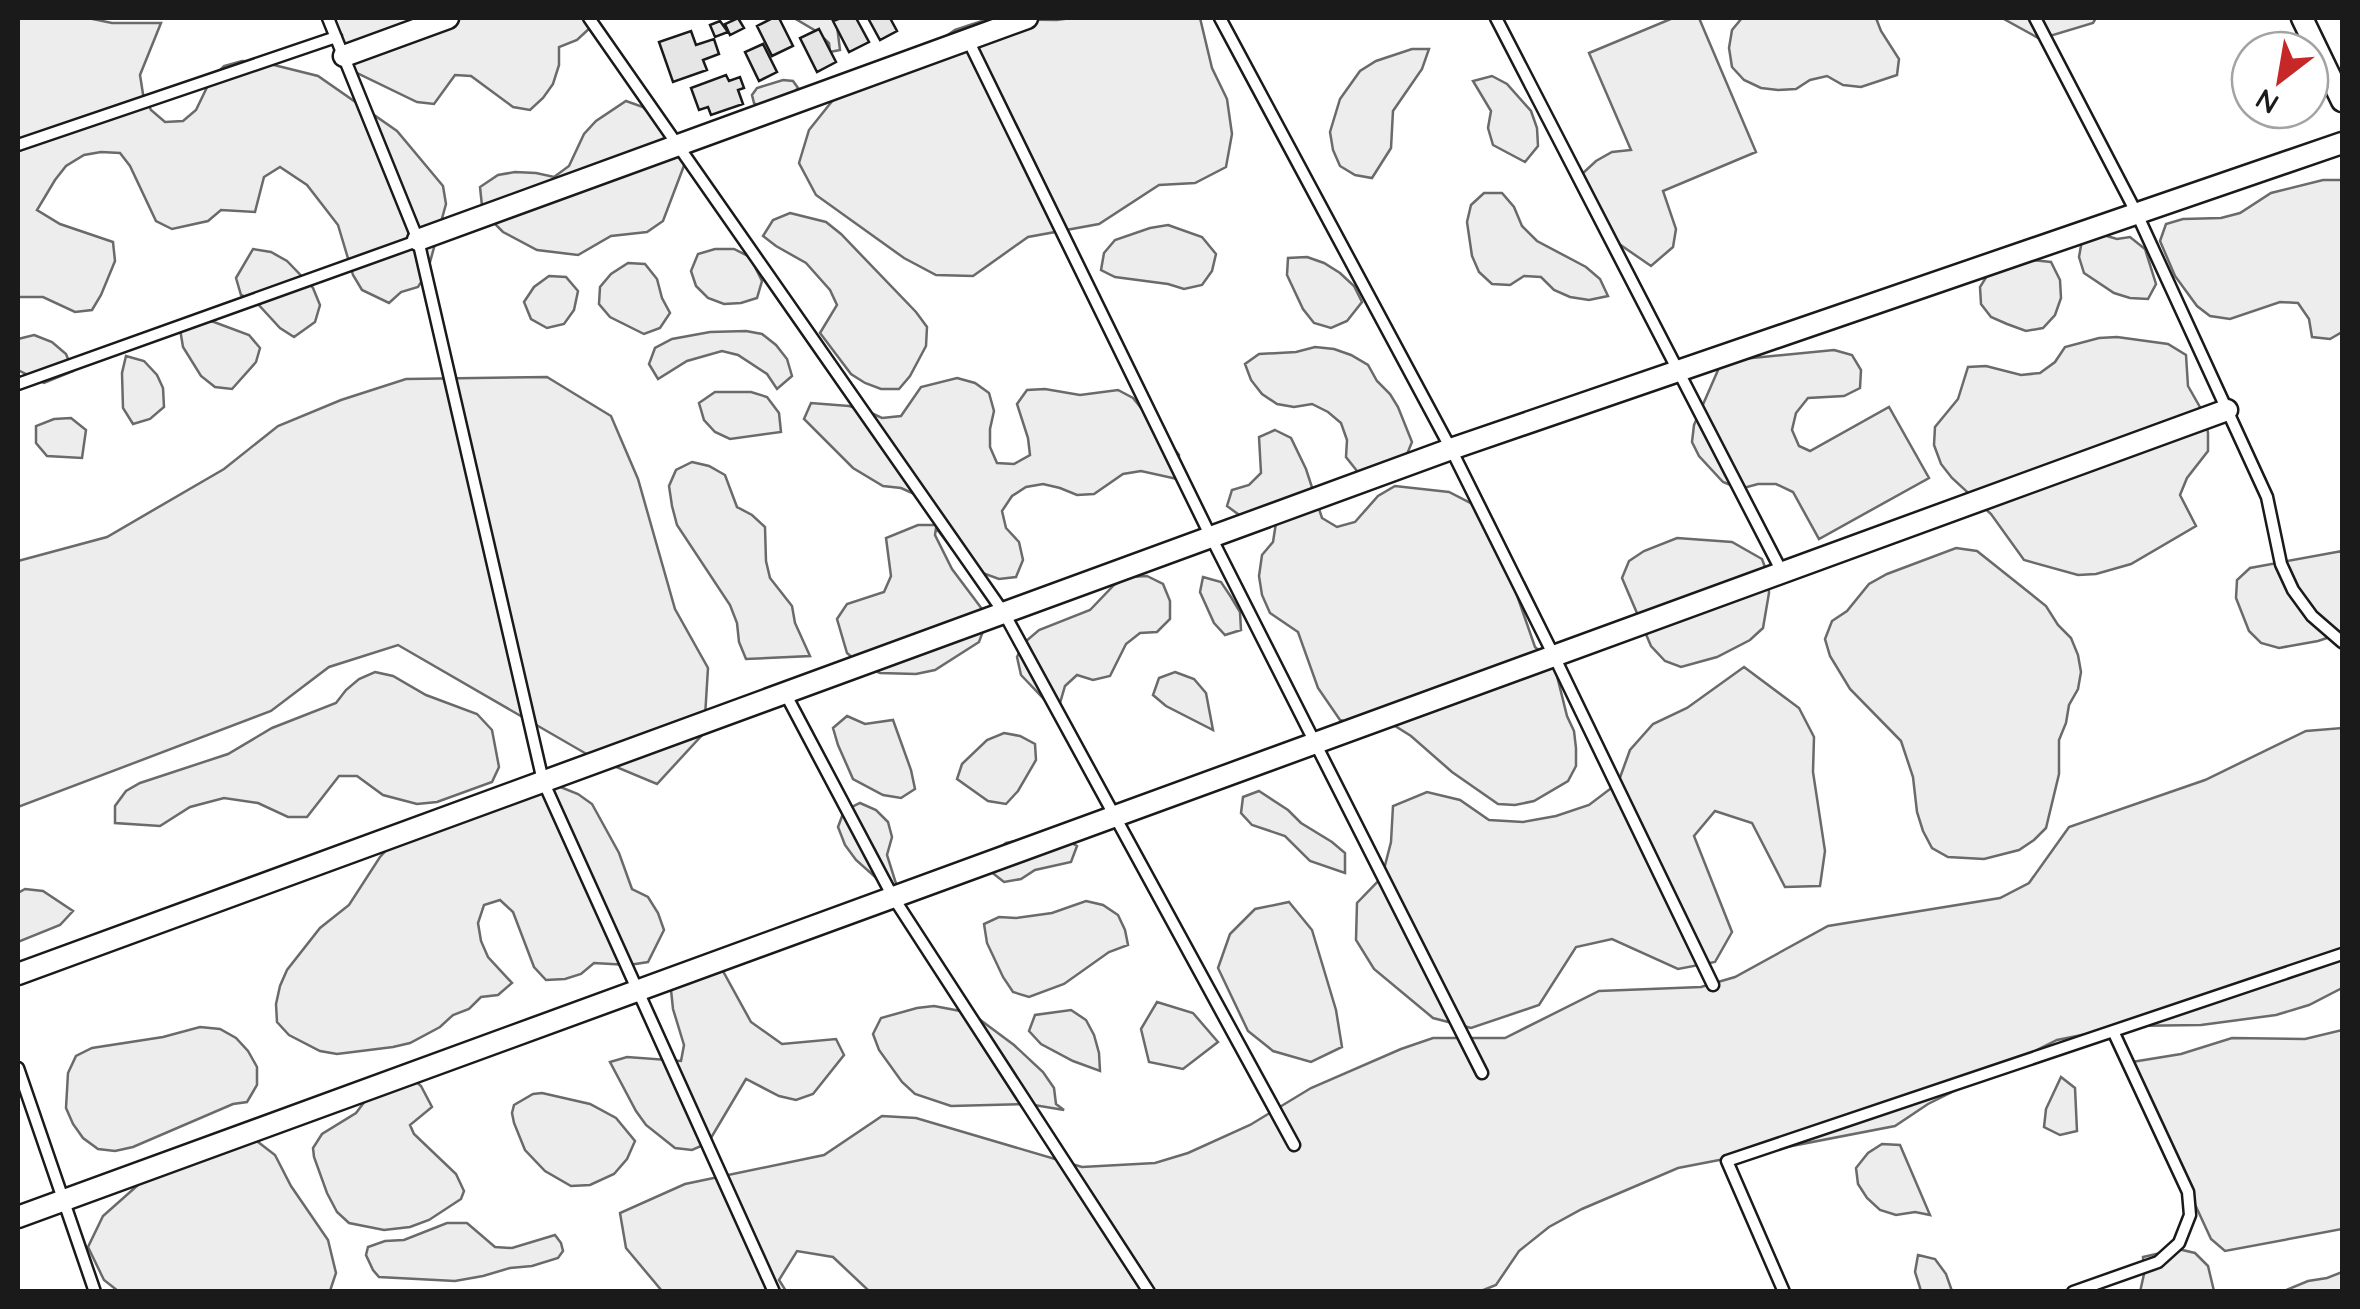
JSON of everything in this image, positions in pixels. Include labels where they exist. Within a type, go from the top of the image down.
[{"type":"street","points":[[340,46],[448,18]]},
{"type":"street","points":[[418,240],[1027,18]]},
{"type":"street","points":[[2302,18],[2342,101]]},
{"type":"street","points":[[18,974],[1451,449],[2342,143]]},
{"type":"street","points":[[18,1217],[2227,410]]},
{"type":"lane","points":[[328,18],[418,240],[543,782],[774,1292]]},
{"type":"lane","points":[[589,18],[1004,613],[1294,1145]]},
{"type":"lane","points":[[1220,18],[1451,449],[1713,985]]},
{"type":"lane","points":[[1496,18],[1783,572]]},
{"type":"lane","points":[[2035,18],[2137,214],[2267,497],[2281,564],[2293,590],[2312,616],[2342,642]]},
{"type":"lane","points":[[968,39],[1211,537],[1482,1073]]},
{"type":"lane","points":[[18,145],[340,46]]},
{"type":"lane","points":[[18,384],[418,240]]},
{"type":"lane","points":[[785,693],[893,898],[1148,1292]]},
{"type":"lane","points":[[1784,1292],[1727,1161],[2342,954]]},
{"type":"lane","points":[[2072,1292],[2158,1262],[2179,1243],[2190,1215],[2188,1192],[2113,1031]]},
{"type":"lane","points":[[18,1068],[95,1292]]},
{"type":"shaded area","points":[[18,18],[161,23],[140,75],[151,110],[165,122],[183,121],[196,110],[211,79],[224,66],[242,61],[262,62],[318,76],[397,131],[443,186],[446,204],[427,273],[418,287],[401,292],[389,303],[362,290],[353,275],[338,225],[307,185],[280,167],[264,177],[255,212],[221,210],[208,221],[172,229],[156,221],[120,153],[101,152],[84,155],[66,166],[37,210],[60,224],[113,242],[115,261],[101,295],[92,310],[75,312],[43,297],[18,297]]},
{"type":"shaded area","points":[[327,18],[594,18],[591,27],[577,40],[559,47],[553,84],[530,110],[513,107],[471,76],[455,75],[434,104],[417,102],[353,71]]},
{"type":"shaded area","points":[[794,18],[836,18],[840,50],[830,52],[829,43]]},
{"type":"shaded area","points":[[1200,18],[1212,68],[1227,99],[1232,134],[1226,167],[1195,183],[1159,185],[1099,224],[1028,237],[973,276],[936,275],[904,258],[816,195],[799,163],[809,130],[833,100],[897,71],[955,30],[988,19]]},
{"type":"shaded area","points":[[1673,18],[1699,18],[1756,152],[1663,191],[1676,229],[1673,247],[1651,266],[1609,237],[1588,208],[1582,190],[1583,173],[1596,161],[1612,152],[1631,150],[1589,53]]},
{"type":"shaded area","points":[[1742,18],[1876,18],[1899,59],[1897,75],[1861,87],[1843,85],[1827,76],[1796,89],[1761,88],[1744,80],[1732,67],[1732,30]]},
{"type":"shaded area","points":[[2002,18],[2096,18],[2093,23],[2040,39]]},
{"type":"shaded area","points":[[1412,49],[1429,49],[1422,69],[1393,111],[1391,148],[1372,178],[1355,175],[1340,166],[1333,150],[1330,132],[1340,99],[1360,71]]},
{"type":"shaded area","points":[[1492,76],[1507,84],[1531,111],[1538,146],[1525,162],[1493,145],[1488,128],[1491,111],[1473,81]]},
{"type":"shaded area","points":[[793,81],[798,88],[784,103],[761,109],[754,103],[752,95],[757,88]]},
{"type":"shaded area","points":[[626,101],[643,107],[669,132],[685,163],[663,221],[647,232],[611,236],[578,255],[537,250],[503,232],[491,220],[482,206],[480,187],[498,175],[515,172],[554,177],[569,166],[584,134],[596,121]]},
{"type":"shaded area","points":[[2323,180],[2342,180],[2342,332],[2330,339],[2312,337],[2309,319],[2298,303],[2280,302],[2230,319],[2210,316],[2197,306],[2175,276],[2160,241],[2166,224],[2240,213],[2271,193]]},
{"type":"shaded area","points":[[1484,193],[1502,193],[1514,207],[1522,226],[1537,241],[1586,267],[1600,279],[1608,296],[1589,300],[1570,297],[1554,290],[1541,277],[1524,276],[1510,285],[1492,284],[1479,272],[1472,256],[1467,222],[1471,205]]},
{"type":"shaded area","points":[[790,213],[826,222],[841,234],[927,327],[926,346],[899,389],[881,389],[851,374],[820,333],[837,305],[830,290],[806,263],[763,236],[773,220]]},
{"type":"shaded area","points":[[1168,225],[1202,237],[1216,254],[1212,271],[1202,285],[1184,289],[1115,277],[1101,270],[1104,253],[1115,240]]},
{"type":"shaded area","points":[[2100,234],[2117,239],[2130,237],[2145,249],[2156,284],[2148,299],[2114,293],[2084,273],[2079,257],[2082,240]]},
{"type":"shaded area","points":[[253,249],[271,252],[287,261],[313,288],[320,305],[315,322],[294,337],[256,302],[241,295],[236,278]]},
{"type":"shaded area","points":[[734,249],[750,257],[762,281],[757,298],[724,304],[708,298],[696,286],[691,271],[698,254]]},
{"type":"shaded area","points":[[1307,257],[1324,263],[1354,286],[1362,302],[1347,321],[1331,328],[1314,323],[1303,309],[1287,275],[1288,258]]},
{"type":"shaded area","points":[[2021,259],[2051,262],[2060,280],[2061,298],[2055,315],[2043,328],[2026,331],[2007,324],[1991,317],[1981,304],[1980,287],[1990,271]]},
{"type":"shaded area","points":[[628,263],[645,264],[657,279],[670,313],[660,328],[644,334],[610,317],[599,304],[600,287]]},
{"type":"shaded area","points":[[549,276],[566,277],[578,291],[574,310],[564,324],[547,328],[531,319],[524,302],[534,287]]},
{"type":"shaded area","points":[[195,319],[249,335],[260,348],[256,362],[232,389],[215,387],[201,376],[183,347],[180,329]]},
{"type":"shaded area","points":[[746,331],[762,334],[787,359],[792,376],[777,389],[767,374],[738,355],[722,351],[687,361],[658,379],[649,364],[655,348],[672,339]]},
{"type":"shaded area","points":[[34,335],[52,342],[66,354],[73,371],[44,383],[18,370],[18,339]]},
{"type":"shaded area","points":[[2117,337],[2168,344],[2186,355],[2188,386],[2205,416],[2208,433],[2208,451],[2187,478],[2180,495],[2196,526],[2131,564],[2096,574],[2078,575],[2024,560],[1991,514],[1941,464],[1934,445],[1935,427],[1958,399],[1968,367],[1986,366],[2021,375],[2040,373],[2055,362],[2065,347]]},
{"type":"shaded area","points":[[1315,347],[1334,349],[1368,365],[1398,407],[1412,442],[1405,459],[1375,476],[1357,471],[1346,457],[1347,440],[1341,423],[1312,404],[1277,404],[1262,394],[1245,364],[1259,354]]},
{"type":"shaded area","points":[[1834,350],[1852,355],[1861,370],[1860,388],[1844,396],[1808,398],[1796,413],[1792,430],[1799,446],[1810,451],[1889,407],[1929,478],[1819,539],[1793,492],[1776,484],[1740,489],[1723,482],[1699,456],[1692,442],[1694,425],[1722,361]]},
{"type":"shaded area","points":[[126,356],[144,361],[163,388],[164,407],[150,419],[133,424],[123,408],[122,373]]},
{"type":"shaded area","points":[[547,377],[611,416],[638,479],[675,609],[708,668],[704,733],[657,784],[590,756],[398,645],[329,667],[271,711],[18,807],[18,561],[107,537],[224,469],[278,426],[341,400],[406,379]]},
{"type":"shaded area","points":[[957,378],[975,383],[989,393],[994,411],[990,447],[997,463],[1014,464],[1030,455],[1017,404],[1027,390],[1080,395],[1118,390],[1133,398],[1179,455],[1177,479],[1141,471],[1123,474],[1094,494],[1077,495],[1043,484],[1026,487],[1012,496],[1002,511],[1006,528],[1019,542],[1023,560],[1016,577],[999,579],[966,567],[936,528],[935,535],[952,569],[982,609],[985,626],[979,642],[935,670],[880,673],[861,665],[847,653],[837,619],[847,604],[884,592],[891,576],[886,538],[918,525],[936,525],[919,496],[883,486],[853,468],[804,419],[811,403],[849,406],[882,418],[901,416],[921,387]]},
{"type":"shaded area","points":[[715,392],[751,392],[767,397],[779,413],[781,432],[730,439],[715,432],[704,420],[699,403]]},
{"type":"shaded area","points":[[71,418],[86,430],[82,458],[47,456],[36,443],[36,426]]},
{"type":"shaded area","points":[[1275,430],[1291,438],[1322,518],[1337,527],[1355,522],[1378,496],[1395,486],[1449,492],[1480,508],[1504,558],[1535,647],[1554,664],[1574,731],[1576,766],[1568,781],[1534,801],[1498,804],[1395,726],[1357,725],[1340,720],[1318,688],[1298,632],[1270,613],[1262,595],[1262,555],[1273,542],[1276,523],[1242,517],[1227,506],[1232,490],[1249,485],[1261,473],[1259,437]]},
{"type":"shaded area","points":[[692,462],[725,475],[737,507],[765,527],[770,578],[792,606],[810,656],[746,659],[730,605],[677,525],[669,486],[676,470]]},
{"type":"shaded area","points":[[1677,538],[1732,542],[1762,559],[1769,593],[1763,628],[1750,640],[1717,657],[1681,667],[1665,661],[1651,646],[1622,578],[1629,561]]},
{"type":"shaded area","points":[[1956,548],[1977,551],[2046,606],[2071,638],[2081,672],[2059,740],[2059,774],[2046,828],[2019,850],[1984,859],[1948,857],[1932,848],[1917,812],[1913,777],[1901,741],[1850,689],[1830,656],[1825,639],[1832,621],[1847,611],[1869,584]]},
{"type":"shaded area","points":[[2342,551],[2342,633],[2279,648],[2261,643],[2249,631],[2236,598],[2237,580],[2250,568]]},
{"type":"shaded area","points":[[1147,576],[1163,584],[1170,601],[1170,619],[1157,632],[1140,633],[1126,644],[1110,676],[1093,680],[1077,675],[1065,686],[1060,703],[1044,699],[1021,675],[1017,657],[1025,642],[1039,630],[1090,610],[1114,585],[1129,577]]},
{"type":"shaded area","points":[[1203,577],[1221,582],[1240,612],[1241,630],[1225,635],[1214,623],[1200,592]]},
{"type":"shaded area","points":[[1744,667],[1799,708],[1814,737],[1813,772],[1825,851],[1820,886],[1785,887],[1752,823],[1715,811],[1694,836],[1732,932],[1715,962],[1678,969],[1612,939],[1576,947],[1539,1005],[1471,1028],[1433,1018],[1374,969],[1356,940],[1357,903],[1382,877],[1391,842],[1393,806],[1427,792],[1460,800],[1489,820],[1523,822],[1589,805],[1618,783],[1630,750],[1653,724],[1687,708]]},
{"type":"shaded area","points":[[375,672],[393,676],[426,695],[477,714],[492,730],[499,767],[492,782],[437,802],[417,804],[383,795],[357,776],[339,776],[307,817],[288,817],[258,803],[224,798],[190,807],[160,826],[115,823],[115,806],[126,791],[228,754],[272,728],[336,703],[359,679]]},
{"type":"shaded area","points":[[1175,672],[1194,679],[1206,693],[1213,730],[1153,695],[1159,678]]},
{"type":"shaded area","points":[[847,716],[865,724],[893,720],[915,789],[901,798],[883,795],[853,779],[833,728]]},
{"type":"shaded area","points":[[2342,728],[2342,988],[2309,1005],[2276,1015],[2201,1025],[2127,1026],[2057,1040],[1928,1104],[1895,1126],[1678,1168],[1549,1227],[1519,1251],[1496,1285],[1481,1291],[869,1291],[833,1257],[797,1251],[779,1280],[786,1291],[662,1291],[626,1248],[620,1213],[685,1184],[824,1155],[882,1116],[916,1118],[1082,1167],[1155,1163],[1188,1153],[1250,1125],[1311,1088],[1433,1038],[1505,1038],[1599,991],[1701,987],[1735,977],[1828,926],[2000,898],[2029,883],[2069,827],[2205,780],[2306,731]]},
{"type":"shaded area","points":[[1004,733],[1035,744],[1036,760],[1006,804],[988,801],[957,779],[962,764],[987,740]]},
{"type":"shaded area","points":[[543,780],[592,804],[619,853],[632,889],[648,897],[658,913],[664,930],[648,962],[594,963],[581,974],[546,980],[534,967],[513,912],[500,900],[484,905],[478,923],[488,957],[512,983],[498,995],[481,997],[440,1027],[393,1047],[337,1054],[320,1051],[289,1035],[277,1022],[276,1004],[287,970],[320,928],[349,905],[392,844]]},
{"type":"shaded area","points":[[1259,791],[1345,853],[1345,873],[1310,861],[1285,836],[1252,825],[1241,813],[1243,797]]},
{"type":"shaded area","points":[[860,803],[876,810],[888,822],[892,837],[887,855],[899,893],[856,860],[845,845],[838,827],[844,811]]},
{"type":"shaded area","points":[[1061,837],[1077,846],[1071,862],[1004,882],[990,871],[992,854],[1006,843]]},
{"type":"shaded area","points":[[25,889],[43,891],[73,911],[60,925],[18,942],[18,893]]},
{"type":"shaded area","points":[[1086,901],[1103,905],[1118,915],[1128,945],[1109,952],[1064,984],[1029,997],[1013,992],[987,943],[984,924],[999,917],[1052,913]]},
{"type":"shaded area","points":[[1289,902],[1312,930],[1336,1010],[1342,1047],[1311,1062],[1273,1051],[1248,1031],[1218,968],[1230,934],[1255,909]]},
{"type":"shaded area","points":[[710,958],[724,973],[751,1022],[782,1044],[836,1039],[844,1055],[813,1094],[796,1100],[746,1079],[708,1143],[692,1150],[675,1148],[646,1125],[610,1062],[627,1057],[681,1061],[684,1045],[671,990],[675,974]]},
{"type":"shaded area","points":[[1157,1002],[1193,1013],[1218,1042],[1183,1069],[1149,1062],[1141,1029]]},
{"type":"shaded area","points":[[934,1006],[971,1013],[1014,1045],[1043,1072],[1054,1088],[1056,1104],[1064,1110],[1028,1104],[951,1106],[915,1094],[879,1050],[873,1034],[881,1018]]},
{"type":"shaded area","points":[[1071,1010],[1086,1020],[1094,1035],[1100,1071],[1041,1044],[1029,1031],[1035,1015]]},
{"type":"shaded area","points":[[200,1027],[220,1029],[248,1051],[257,1067],[257,1085],[247,1102],[115,1151],[98,1149],[83,1138],[66,1108],[68,1073],[76,1056],[92,1048]]},
{"type":"shaded area","points":[[2342,1030],[2342,1229],[2225,1251],[2211,1239],[2160,1139],[2132,1062],[2181,1054],[2232,1038],[2305,1039]]},
{"type":"shaded area","points":[[2061,1077],[2075,1088],[2077,1131],[2060,1135],[2044,1127],[2046,1109]]},
{"type":"shaded area","points":[[414,1080],[432,1107],[410,1125],[414,1134],[456,1174],[464,1191],[461,1199],[429,1220],[410,1227],[384,1230],[349,1223],[337,1212],[327,1193],[313,1148],[322,1134],[356,1113],[378,1084]]},
{"type":"shaded area","points":[[542,1093],[590,1104],[616,1118],[635,1141],[614,1174],[590,1185],[571,1186],[545,1171],[525,1150],[514,1123],[514,1105]]},
{"type":"shaded area","points":[[249,1135],[275,1155],[328,1240],[336,1273],[330,1291],[118,1291],[104,1280],[88,1247],[103,1216],[182,1146]]},
{"type":"shaded area","points":[[1882,1144],[1900,1145],[1930,1215],[1896,1215],[1880,1210],[1867,1198],[1858,1184],[1856,1168]]},
{"type":"shaded area","points":[[447,1223],[467,1223],[495,1247],[512,1248],[555,1235],[563,1251],[558,1258],[532,1266],[455,1281],[379,1277],[373,1270],[366,1255],[368,1247],[404,1240]]},
{"type":"shaded area","points":[[2178,1249],[2195,1253],[2208,1266],[2214,1291],[2140,1292],[2143,1257]]},
{"type":"shaded area","points":[[1918,1255],[1935,1259],[1952,1291],[1921,1291],[1915,1272]]},
{"type":"shaded area","points":[[2342,1272],[2342,1291],[2284,1291],[2308,1281]]},
{"type":"building","points":[[738,18],[744,28],[730,35],[725,24]]},
{"type":"building","points":[[779,18],[793,46],[772,56],[757,26]]},
{"type":"building","points":[[856,18],[869,42],[849,52],[833,21]]},
{"type":"building","points":[[868,18],[890,18],[897,31],[880,40]]},
{"type":"building","points":[[720,21],[728,32],[715,37],[710,25]]},
{"type":"building","points":[[819,29],[836,62],[817,72],[800,38]]},
{"type":"building","points":[[691,31],[696,45],[714,39],[719,54],[703,60],[707,70],[673,82],[659,42]]},
{"type":"building","points":[[763,44],[777,72],[759,81],[745,52]]},
{"type":"building","points":[[726,75],[729,81],[740,77],[744,88],[738,90],[743,104],[711,115],[708,107],[699,110],[691,88]]}]
